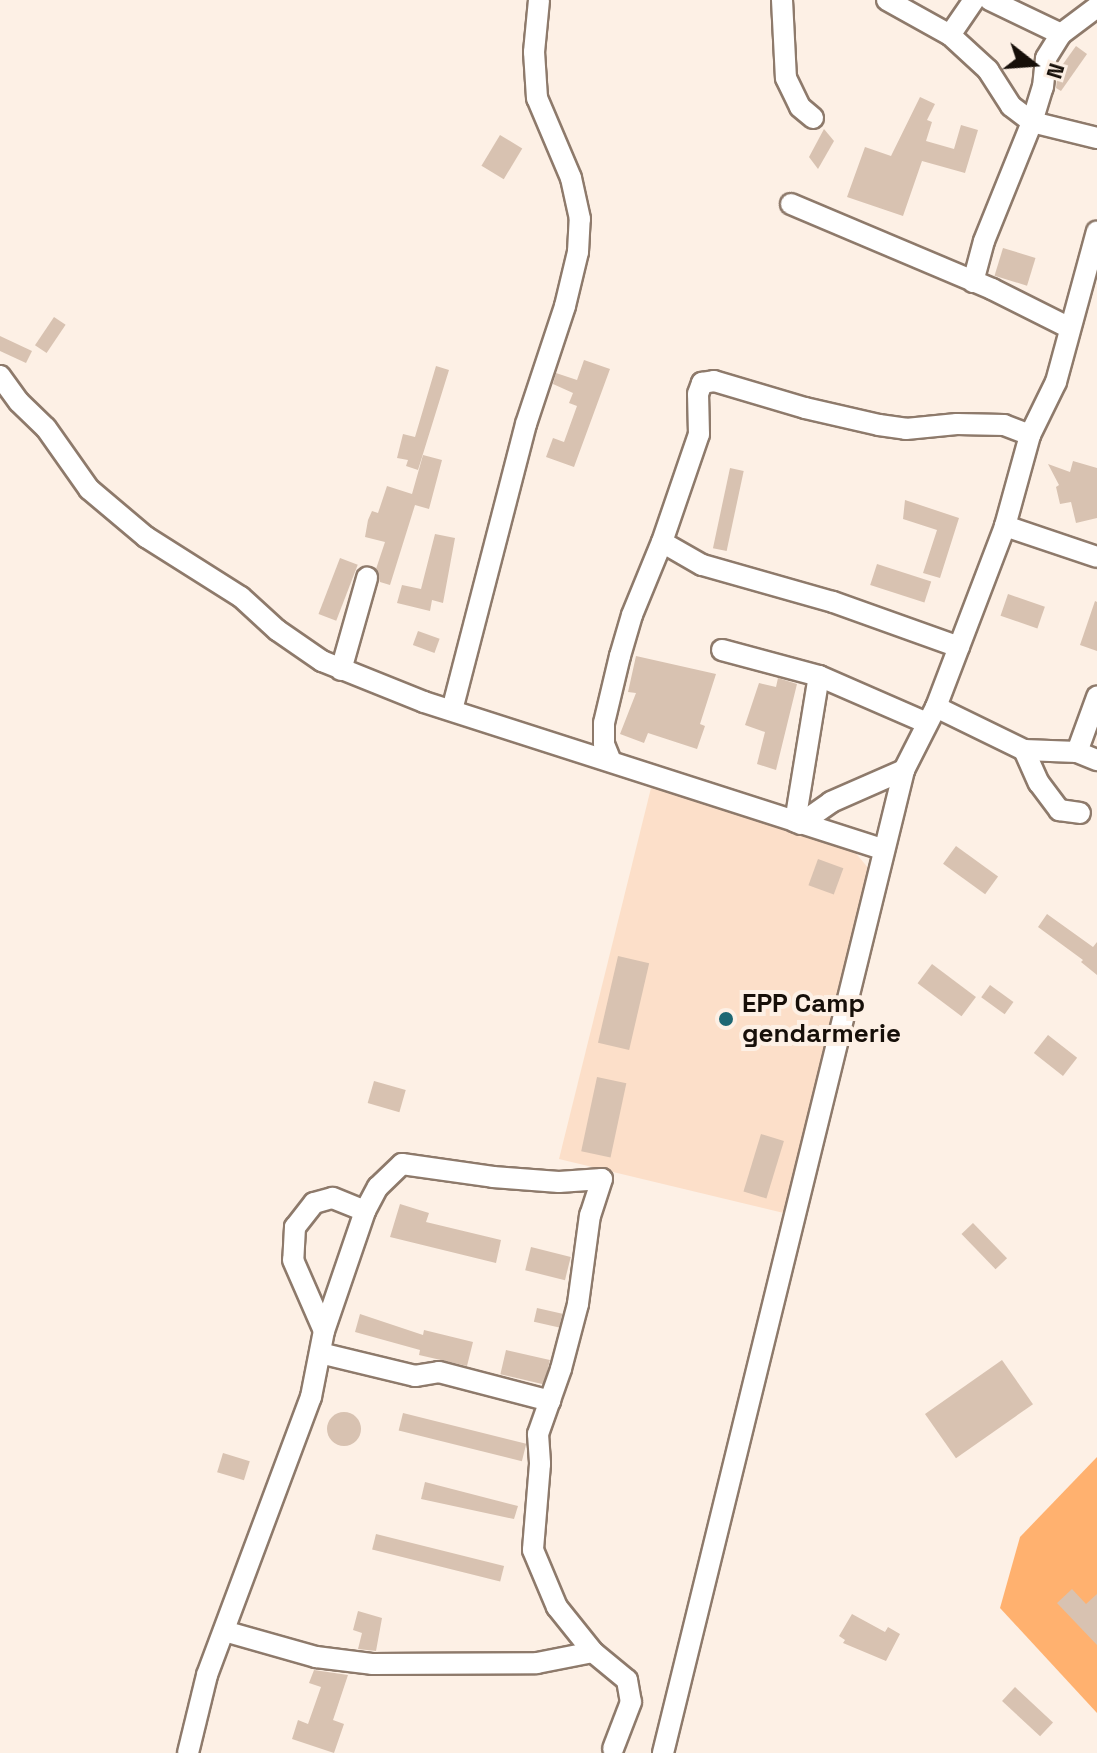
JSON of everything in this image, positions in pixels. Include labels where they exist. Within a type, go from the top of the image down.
[{"type":"street","points":[[452,710],[526,424],[565,306],[578,252],[580,219],[571,178],[537,98],[534,52],[539,0]]},
{"type":"street","points":[[782,0],[786,78],[800,107],[813,118]]},
{"type":"street","points":[[887,0],[950,35],[988,70],[1011,106],[1032,122],[1097,138]]},
{"type":"street","points":[[950,35],[974,0]]},
{"type":"street","points":[[990,0],[1061,34]]},
{"type":"street","points":[[973,282],[984,241],[1032,122],[1045,77],[1046,58],[1061,34],[1097,7]]},
{"type":"street","points":[[791,204],[1049,315],[1070,328]]},
{"type":"street","points":[[663,1753],[882,849],[904,770],[932,715],[1005,526],[1030,435],[1056,382],[1097,231]]},
{"type":"street","points":[[0,376],[19,402],[46,428],[89,489],[146,537],[241,597],[307,653],[341,670],[452,710],[882,849]]},
{"type":"street","points":[[610,759],[604,744],[604,723],[620,656],[632,615],[662,542],[699,434],[698,394],[702,383],[724,383],[805,408],[879,425],[906,429],[957,424],[1004,425],[1030,435]]},
{"type":"street","points":[[1005,526],[1097,557]]},
{"type":"street","points":[[662,542],[702,565],[833,602],[959,647]]},
{"type":"street","points":[[341,670],[367,578]]},
{"type":"street","points":[[722,650],[819,676],[1024,750],[1077,752],[1097,760]]},
{"type":"street","points":[[798,823],[819,676]]},
{"type":"street","points":[[1077,752],[1097,697]]},
{"type":"street","points":[[1024,750],[1039,783],[1059,810],[1080,813]]},
{"type":"street","points":[[798,823],[831,802],[904,770]]},
{"type":"street","points":[[188,1753],[207,1675],[311,1397],[324,1331],[365,1211],[378,1187],[402,1164],[493,1177],[559,1182],[602,1179],[590,1215],[578,1304],[538,1434],[540,1464],[533,1550],[557,1607],[593,1652],[627,1680],[631,1702],[613,1749]]},
{"type":"street","points":[[324,1331],[293,1260],[295,1227],[314,1203],[332,1198],[365,1211]]},
{"type":"street","points":[[320,1353],[415,1376],[439,1372],[550,1401]]},
{"type":"street","points":[[224,1631],[316,1657],[372,1664],[537,1663],[593,1652]]},
{"type":"shaded area","points":[[652,784],[849,845],[869,869],[792,1215],[559,1159]]},
{"type":"shaded area","points":[[1097,1457],[1097,1713],[1000,1608],[1020,1537]]},
{"type":"building","points":[[1076,46],[1087,54],[1061,91],[1056,88],[1058,71]]},
{"type":"building","points":[[920,97],[935,104],[927,120],[932,122],[926,141],[954,149],[961,125],[978,130],[965,173],[922,161],[903,216],[847,197],[865,147],[891,156]]},
{"type":"building","points":[[824,129],[834,141],[818,169],[809,157]]},
{"type":"building","points":[[500,135],[522,148],[504,179],[481,166]]},
{"type":"building","points":[[1003,248],[1036,258],[1027,286],[995,276]]},
{"type":"building","points":[[54,317],[66,325],[47,353],[35,345]]},
{"type":"building","points":[[0,336],[32,351],[26,363],[0,351]]},
{"type":"building","points":[[584,360],[610,369],[574,467],[546,457],[553,438],[564,442],[577,406],[569,403],[573,393],[553,384],[556,373],[577,380]]},
{"type":"building","points":[[436,366],[449,370],[418,470],[406,466],[408,460],[397,458],[403,434],[415,437]]},
{"type":"building","points":[[423,455],[442,460],[429,509],[415,505],[390,585],[380,582],[376,569],[385,542],[365,537],[368,520],[372,511],[378,513],[387,486],[412,494]]},
{"type":"building","points":[[1073,461],[1097,468],[1097,518],[1076,523],[1071,502],[1060,504],[1056,487],[1059,485],[1048,464],[1070,472]]},
{"type":"building","points":[[730,468],[744,471],[727,551],[713,548]]},
{"type":"building","points":[[905,500],[959,518],[940,578],[923,573],[937,530],[903,519]]},
{"type":"building","points":[[435,534],[455,538],[443,603],[432,600],[430,611],[397,603],[402,585],[421,589]]},
{"type":"building","points":[[340,558],[358,565],[336,621],[318,614]]},
{"type":"building","points":[[877,564],[931,582],[924,603],[870,585]]},
{"type":"building","points":[[1008,594],[1045,607],[1037,628],[1001,616]]},
{"type":"building","points":[[1097,602],[1097,651],[1080,645]]},
{"type":"building","points":[[418,631],[440,639],[434,653],[413,645]]},
{"type":"building","points":[[636,656],[716,674],[700,724],[705,726],[697,749],[648,733],[644,743],[620,734],[636,693],[628,692]]},
{"type":"building","points":[[778,678],[797,684],[776,770],[757,764],[765,732],[745,725],[759,683],[776,687]]},
{"type":"building","points":[[956,846],[998,877],[985,894],[943,864]]},
{"type":"building","points":[[818,859],[843,868],[834,895],[808,885]]},
{"type":"building","points":[[1047,914],[1093,947],[1097,942],[1097,975],[1081,962],[1083,960],[1038,927]]},
{"type":"building","points":[[618,956],[649,963],[629,1050],[598,1043]]},
{"type":"building","points":[[932,964],[976,997],[961,1016],[918,983]]},
{"type":"building","points":[[990,985],[1013,1002],[1005,1014],[981,997]]},
{"type":"building","points":[[1048,1035],[1077,1058],[1063,1076],[1034,1053]]},
{"type":"building","points":[[597,1077],[626,1083],[611,1158],[581,1151]]},
{"type":"building","points":[[374,1081],[406,1090],[399,1112],[368,1103]]},
{"type":"building","points":[[761,1134],[784,1141],[766,1198],[743,1191]]},
{"type":"building","points":[[400,1204],[429,1213],[426,1222],[501,1240],[496,1263],[390,1237]]},
{"type":"building","points":[[973,1223],[1007,1258],[996,1269],[961,1234]]},
{"type":"building","points":[[531,1247],[571,1257],[565,1280],[525,1270]]},
{"type":"building","points":[[537,1308],[562,1314],[559,1327],[534,1322]]},
{"type":"building","points":[[360,1314],[423,1335],[424,1330],[473,1342],[467,1366],[419,1355],[420,1350],[355,1332]]},
{"type":"building","points":[[506,1350],[550,1360],[544,1384],[500,1374]]},
{"type":"building","points":[[1002,1360],[1033,1404],[956,1458],[925,1414]]},
{"type":"building","points":[[344,1412],[356,1417],[361,1429],[356,1441],[344,1446],[332,1441],[327,1429],[332,1417]]},
{"type":"building","points":[[403,1413],[526,1444],[522,1461],[399,1430]]},
{"type":"building","points":[[223,1453],[250,1461],[244,1480],[217,1472]]},
{"type":"building","points":[[425,1482],[518,1506],[514,1519],[421,1499]]},
{"type":"building","points":[[376,1534],[504,1566],[500,1581],[372,1550]]},
{"type":"building","points":[[1072,1589],[1086,1604],[1097,1594],[1097,1645],[1057,1603]]},
{"type":"building","points":[[358,1611],[382,1618],[376,1651],[358,1649],[362,1633],[353,1630]]},
{"type":"building","points":[[852,1614],[885,1632],[888,1627],[900,1634],[886,1661],[843,1643],[845,1640],[839,1636]]},
{"type":"building","points":[[314,1670],[348,1675],[333,1720],[344,1724],[334,1753],[292,1739],[298,1720],[308,1724],[321,1687],[309,1683]]},
{"type":"building","points":[[1015,1687],[1053,1722],[1040,1736],[1002,1701]]},
{"type":"place","name":"EPP Camp gendarmerie","points":[[726,1019]]}]
